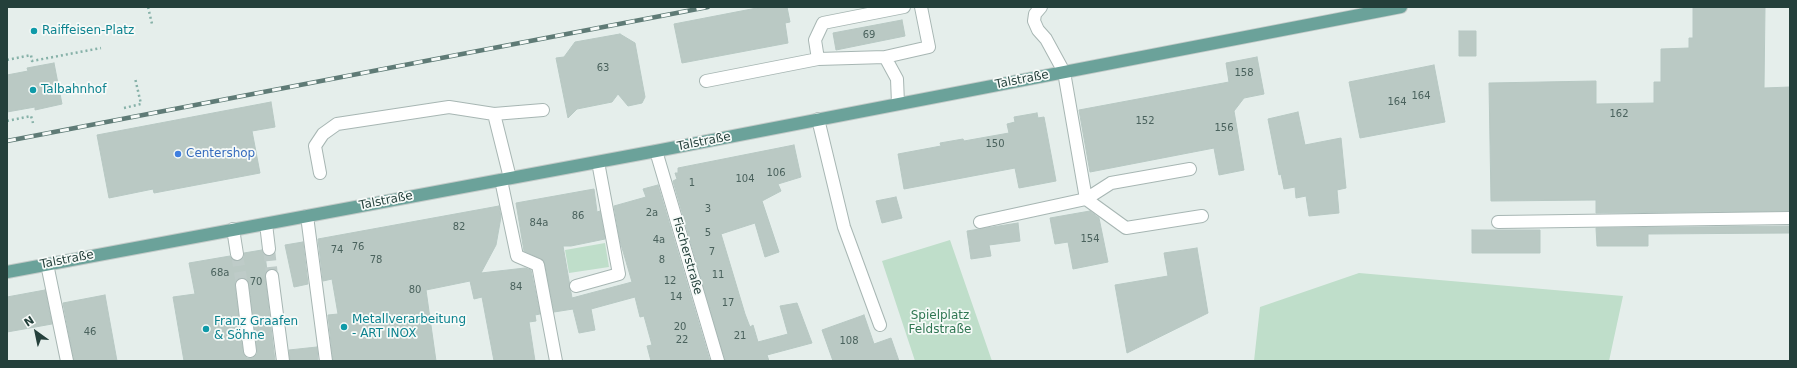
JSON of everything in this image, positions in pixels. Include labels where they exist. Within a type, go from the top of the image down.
[{"type":"main road","name":"Talstraße","points":[[7,272],[656,151],[1401,7]]},
{"type":"street","points":[[818,59],[815,40],[823,23],[904,7]]},
{"type":"street","points":[[706,81],[818,59],[885,57],[929,47],[921,7]]},
{"type":"street","points":[[1037,9],[1034,21],[1038,30],[1046,39],[1064,72],[1086,199],[1126,228],[1202,216]]},
{"type":"street","points":[[885,57],[896,79],[898,104]]},
{"type":"street","points":[[320,173],[315,146],[323,134],[337,124],[449,107],[494,114],[543,110]]},
{"type":"street","points":[[494,114],[506,179],[517,256],[538,265],[556,361]]},
{"type":"street","points":[[818,119],[844,227],[880,325]]},
{"type":"street","name":"Fischerstraße","points":[[656,151],[718,361]]},
{"type":"street","points":[[576,286],[619,274],[598,162]]},
{"type":"street","points":[[980,222],[1086,199],[1111,183],[1190,169]]},
{"type":"street","points":[[307,216],[326,361]]},
{"type":"street","points":[[1498,222],[1790,218]]},
{"type":"street","points":[[266,224],[269,249]]},
{"type":"street","points":[[233,229],[237,254]]},
{"type":"street","points":[[47,264],[66,361]]},
{"type":"street","points":[[272,276],[283,361]]},
{"type":"street","points":[[242,285],[250,351]]},
{"type":"path","points":[[148,7],[152,24]]},
{"type":"path","points":[[7,60],[31,55],[32,61],[101,48]]},
{"type":"path","points":[[124,108],[141,104],[135,78]]},
{"type":"path","points":[[7,121],[31,116],[33,123]]},
{"type":"green space","name":"Spielplatz Feldstraße","points":[[950,240],[992,361],[915,361],[882,261]]},
{"type":"green space","points":[[605,243],[609,267],[569,273],[565,250]]},
{"type":"green space","points":[[1359,273],[1623,296],[1609,361],[1254,361],[1260,307]]},
{"type":"building","points":[[762,7],[787,7],[790,22],[785,23],[788,43],[682,63],[674,24]]},
{"type":"building","points":[[1693,7],[1765,7],[1764,88],[1790,87],[1790,211],[1596,213],[1596,200],[1491,201],[1489,83],[1596,81],[1596,104],[1654,103],[1654,82],[1661,82],[1661,49],[1689,48],[1689,38],[1693,38]]},
{"type":"building","points":[[902,20],[905,36],[836,50],[833,33]]},
{"type":"building","points":[[1459,31],[1476,31],[1476,56],[1459,56]]},
{"type":"building","points":[[620,34],[635,43],[645,97],[642,103],[628,106],[618,94],[612,102],[577,109],[568,118],[556,58],[564,57],[575,42]]},
{"type":"building","points":[[1257,57],[1264,94],[1244,98],[1234,111],[1244,170],[1219,175],[1214,148],[1090,172],[1079,110],[1229,82],[1226,63]]},
{"type":"building","name":"Talbahnhof","points":[[54,63],[62,104],[35,110],[35,107],[7,112],[7,75],[28,71],[27,68]]},
{"type":"building","points":[[1434,65],[1445,122],[1360,138],[1349,82]]},
{"type":"building","name":"Centershop","points":[[271,102],[275,127],[252,131],[260,173],[154,193],[153,189],[109,198],[97,135]]},
{"type":"building","points":[[1298,112],[1305,145],[1341,138],[1346,188],[1337,190],[1339,213],[1309,216],[1306,196],[1296,198],[1295,187],[1284,189],[1281,174],[1279,175],[1268,119]]},
{"type":"building","points":[[1037,113],[1038,118],[1044,117],[1056,181],[1019,188],[1015,168],[904,189],[898,154],[941,146],[940,143],[963,139],[964,141],[1009,133],[1007,124],[1015,122],[1014,117]]},
{"type":"building","points":[[794,145],[801,177],[778,184],[781,191],[762,201],[779,252],[765,257],[755,223],[721,234],[745,314],[750,327],[753,325],[758,342],[788,334],[780,306],[797,303],[812,343],[767,355],[769,361],[725,361],[673,181],[677,179],[675,173],[678,173],[678,168]]},
{"type":"building","points":[[658,185],[710,361],[651,361],[647,346],[652,345],[644,316],[640,317],[635,297],[591,309],[595,330],[579,333],[573,309],[554,312],[544,261],[524,251],[516,203],[594,189],[597,212],[600,211],[605,239],[571,246],[563,246],[572,298],[632,282],[620,241],[614,206],[646,197],[643,189]]},
{"type":"building","points":[[896,197],[902,218],[882,223],[876,201]]},
{"type":"building","points":[[499,206],[501,217],[496,245],[481,273],[525,268],[531,270],[540,314],[535,315],[536,321],[529,322],[535,361],[494,361],[482,297],[474,299],[470,281],[426,290],[436,361],[333,361],[328,315],[338,314],[332,279],[323,281],[318,239]]},
{"type":"building","points":[[1090,211],[1099,218],[1108,262],[1073,269],[1068,242],[1055,244],[1050,218]]},
{"type":"building","points":[[1018,223],[1020,241],[989,245],[991,256],[971,259],[967,231]]},
{"type":"building","points":[[1790,226],[1790,233],[1648,234],[1648,246],[1597,246],[1596,228]]},
{"type":"building","points":[[1472,230],[1540,230],[1540,253],[1472,253]]},
{"type":"building","points":[[303,242],[308,284],[294,287],[285,245]]},
{"type":"building","points":[[1197,248],[1208,313],[1127,353],[1115,285],[1168,276],[1164,253]]},
{"type":"building","points":[[262,250],[265,255],[267,271],[265,277],[275,361],[184,361],[173,297],[195,294],[189,263],[230,256],[234,261],[239,261],[244,257],[244,253]],"holes":[[[241,278],[245,278],[249,284],[257,350],[257,354],[251,358],[247,358],[243,352],[235,286],[235,282]]]},
{"type":"building","points":[[45,290],[52,324],[7,332],[7,297]]},
{"type":"building","points":[[105,295],[117,361],[74,361],[63,303]]},
{"type":"building","points":[[864,315],[874,344],[891,338],[899,361],[833,361],[822,330]]},
{"type":"building","points":[[317,347],[318,361],[290,361],[289,350]]},
{"type":"tunnel","points":[[269,249],[272,276]]},
{"type":"tunnel","points":[[237,254],[242,285]]},
{"type":"railway","points":[[7,141],[708,7]]},
{"type":"place","name":"Raiffeisen-Platz","points":[[34,31]]},
{"type":"place","name":"Talbahnhof","points":[[33,90]]},
{"type":"place","name":"Centershop","points":[[178,154]]},
{"type":"place","name":"Metallverarbeitung - ART INOX","points":[[344,327]]},
{"type":"place","name":"Franz Graafen & Söhne","points":[[206,329]]}]
